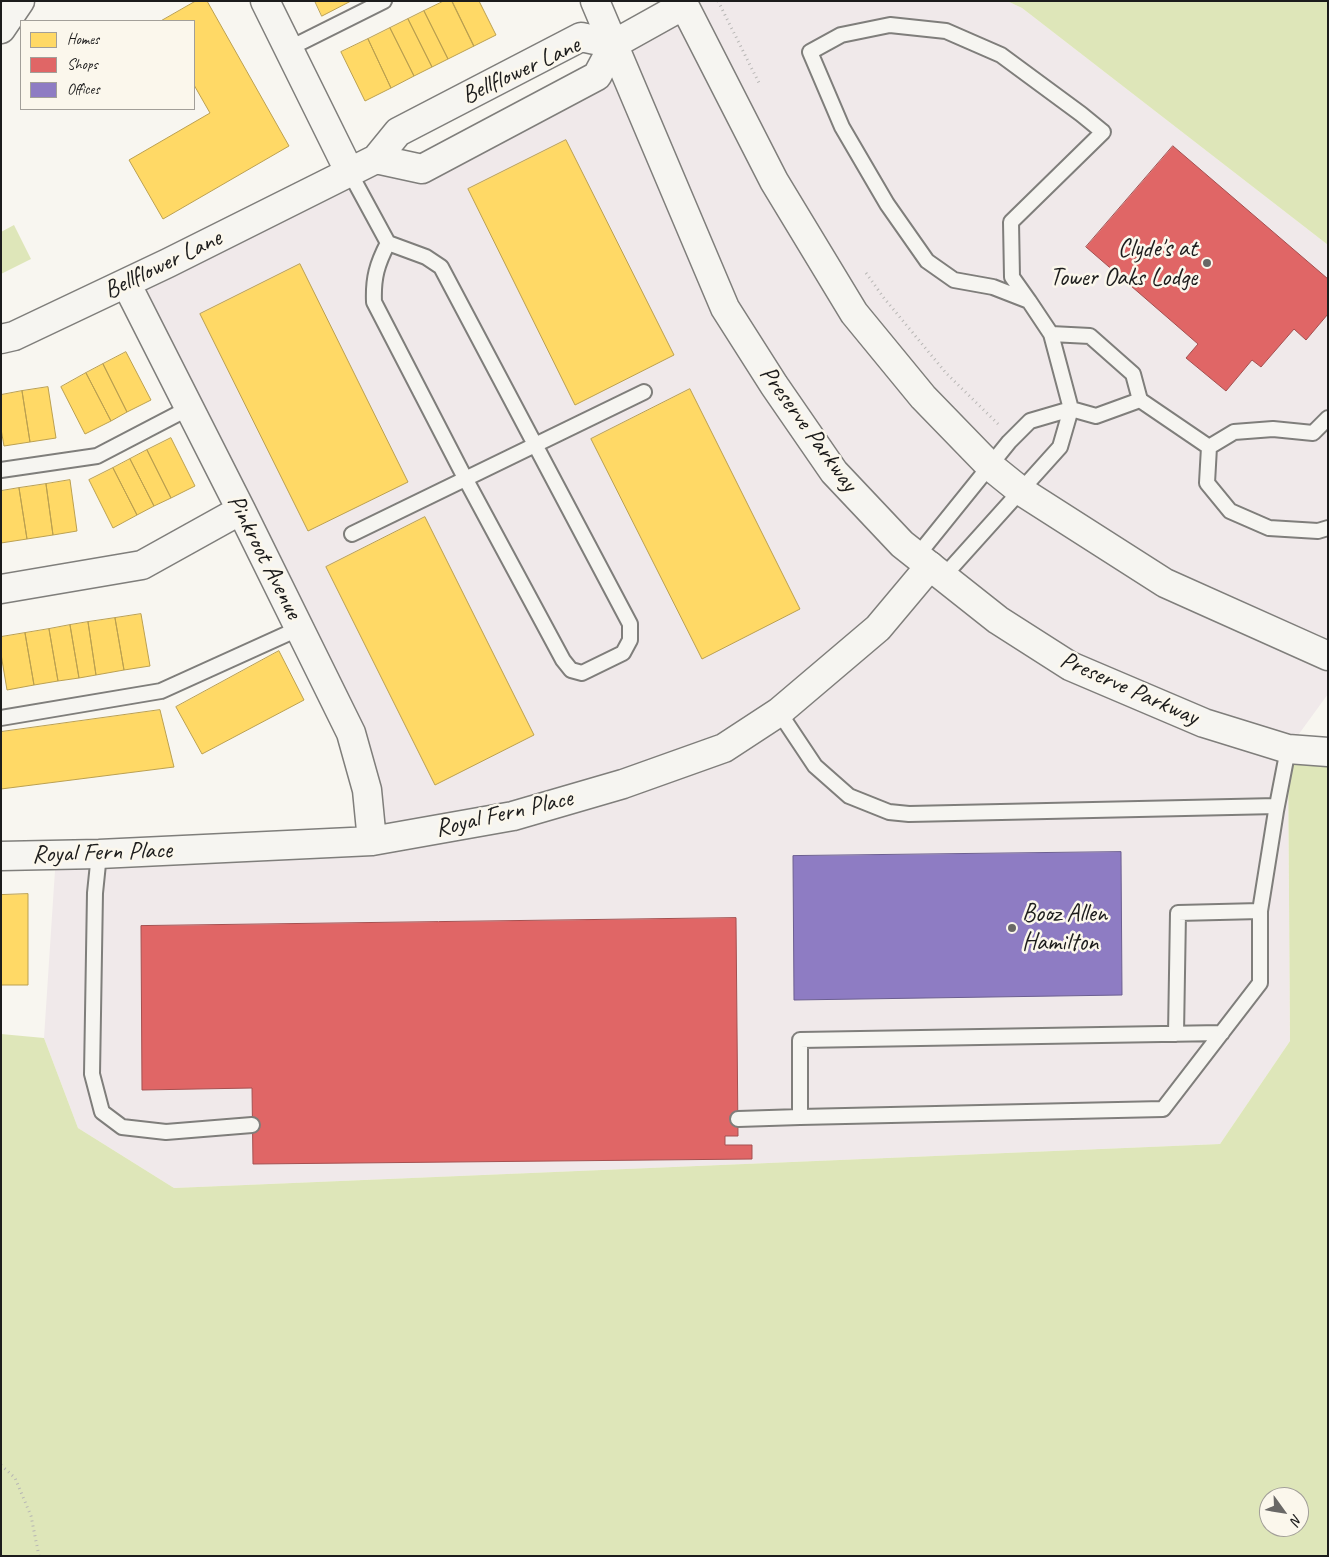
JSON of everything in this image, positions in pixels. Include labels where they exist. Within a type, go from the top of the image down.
[{"type":"street","points":[[1,29],[20,1]]},
{"type":"street","points":[[265,1],[350,173]]},
{"type":"street","name":"Preserve Parkway","points":[[595,1],[725,308],[774,386],[834,472],[902,544],[998,620],[1070,666],[1204,723],[1288,749],[1328,752]]},
{"type":"street","points":[[614,44],[683,3],[774,181],[854,313],[923,397],[990,466],[1021,491],[1165,583],[1328,656]]},
{"type":"street","name":"Bellflower Lane","points":[[1,339],[14,336],[126,283],[376,160],[398,132],[580,36],[614,44],[597,76],[422,169],[376,160]]},
{"type":"street","name":"Pinkroot Avenue","points":[[126,283],[351,733],[367,790],[372,840]]},
{"type":"street","points":[[1,589],[142,565],[241,510]]},
{"type":"street","name":"Royal Fern Place","points":[[1,856],[99,854],[372,840],[513,816],[623,784],[724,748],[779,712],[878,628],[930,566]]},
{"type":"lane","points":[[288,49],[384,1]]},
{"type":"lane","points":[[930,566],[1021,491],[1060,447],[1071,409],[1051,334],[1012,277],[1011,222],[1103,132],[1001,55],[946,31],[890,25],[841,35],[810,52],[842,127],[887,204],[927,261],[954,280],[993,287],[1028,301]]},
{"type":"lane","points":[[350,173],[388,243],[426,257],[441,267],[630,624],[630,640],[623,653],[582,673],[571,670],[563,660],[465,478],[374,302],[374,284],[379,262],[388,243]]},
{"type":"lane","points":[[1051,334],[1090,336],[1133,374],[1140,400],[1209,447]]},
{"type":"lane","points":[[352,534],[644,392]]},
{"type":"lane","points":[[930,566],[990,466],[1009,442],[1030,421],[1071,409],[1096,416],[1140,400]]},
{"type":"lane","points":[[1,470],[97,456],[189,408]]},
{"type":"lane","points":[[1209,447],[1234,432],[1273,429],[1313,433],[1328,418]]},
{"type":"lane","points":[[1209,447],[1207,483],[1230,511],[1268,528],[1318,531],[1328,528]]},
{"type":"lane","points":[[1,718],[161,691],[300,628]]},
{"type":"lane","points":[[779,712],[815,766],[849,796],[889,812],[909,814],[1277,806]]},
{"type":"lane","points":[[738,1119],[1163,1109],[1260,983],[1260,911],[1288,749]]},
{"type":"lane","points":[[99,854],[95,893],[92,1074],[102,1112],[122,1127],[166,1132],[252,1126]]},
{"type":"lane","points":[[1176,1034],[1178,913],[1260,911]]},
{"type":"lane","points":[[800,1117],[800,1040],[1222,1033]]},
{"type":"path","points":[[718,1],[760,86]]},
{"type":"path","points":[[862,267],[884,298],[946,373],[996,420],[1009,442]]},
{"type":"path","points":[[1,1465],[15,1478],[30,1516],[39,1556]]},
{"type":"shaded area","points":[[693,1],[1007,1],[1022,8],[1328,245],[1328,694],[1288,749],[1290,1041],[1220,1144],[174,1188],[78,1128],[44,1038],[56,855],[371,841],[367,790],[126,283],[376,159],[422,169]]},
{"type":"green space","points":[[1007,1],[1328,1],[1328,245],[1022,8]]},
{"type":"green space","points":[[14,225],[31,259],[1,274],[1,232]]},
{"type":"green space","points":[[1288,749],[1328,752],[1328,1556],[1,1556],[1,1034],[44,1038],[78,1128],[174,1188],[1220,1144],[1290,1041]]},
{"type":"building: Homes","points":[[196,1],[207,1],[289,146],[163,219],[129,160],[210,113],[195,87],[195,20],[163,20]]},
{"type":"building: Homes","points":[[315,1],[351,1],[322,16]]},
{"type":"building: Homes","points":[[444,1],[452,1],[474,46],[448,59],[424,11]]},
{"type":"building: Homes","points":[[452,1],[479,1],[496,35],[474,46]]},
{"type":"building: Homes","points":[[424,11],[448,59],[432,67],[408,19]]},
{"type":"building: Homes","points":[[408,19],[432,67],[414,76],[390,28]]},
{"type":"building: Homes","points":[[390,28],[414,76],[391,88],[368,39]]},
{"type":"building: Homes","points":[[368,39],[391,88],[365,101],[341,52]]},
{"type":"building: Homes","points":[[566,140],[674,355],[575,405],[468,189]]},
{"type":"building: Homes","points":[[300,264],[408,482],[308,531],[200,314]]},
{"type":"building: Homes","points":[[126,352],[151,400],[127,412],[103,364]]},
{"type":"building: Homes","points":[[103,364],[127,412],[111,421],[86,373]]},
{"type":"building: Homes","points":[[86,373],[111,421],[85,434],[61,387]]},
{"type":"building: Homes","points":[[48,387],[56,438],[30,442],[22,391]]},
{"type":"building: Homes","points":[[690,389],[800,609],[702,659],[591,439]]},
{"type":"building: Homes","points":[[22,391],[30,442],[4,446],[1,429],[1,395]]},
{"type":"building: Homes","points":[[171,438],[195,486],[171,498],[147,450]]},
{"type":"building: Homes","points":[[147,450],[171,498],[154,506],[130,459]]},
{"type":"building: Homes","points":[[130,459],[154,506],[137,515],[113,468]]},
{"type":"building: Homes","points":[[113,468],[137,515],[113,528],[89,480]]},
{"type":"building: Homes","points":[[70,480],[77,531],[53,535],[46,484]]},
{"type":"building: Homes","points":[[46,484],[53,535],[27,539],[19,488]]},
{"type":"building: Homes","points":[[19,488],[27,539],[1,543],[1,491]]},
{"type":"building: Homes","points":[[425,517],[534,735],[435,785],[326,567]]},
{"type":"building: Homes","points":[[141,614],[150,666],[124,670],[115,618]]},
{"type":"building: Homes","points":[[115,618],[124,670],[96,675],[88,622]]},
{"type":"building: Homes","points":[[88,622],[96,675],[79,678],[70,625]]},
{"type":"building: Homes","points":[[70,625],[79,678],[58,681],[49,629]]},
{"type":"building: Homes","points":[[49,629],[58,681],[34,685],[25,633]]},
{"type":"building: Homes","points":[[25,633],[34,685],[7,690],[1,654],[1,637]]},
{"type":"building: Homes","points":[[279,651],[304,700],[202,754],[176,707]]},
{"type":"building: Homes","points":[[160,710],[174,767],[1,789],[1,732]]},
{"type":"building: Homes","points":[[28,894],[28,985],[1,985],[1,895]]},
{"type":"building: Shops","name":"Clyde's at Tower Oaks Lodge","points":[[1173,146],[1328,279],[1328,314],[1306,340],[1294,329],[1261,367],[1252,360],[1226,391],[1186,358],[1198,344],[1086,247]]},
{"type":"building: Shops","points":[[736,918],[738,1136],[725,1136],[725,1145],[752,1145],[752,1159],[253,1164],[252,1088],[142,1090],[141,926]]},
{"type":"building: Offices","points":[[1121,852],[1122,995],[794,1000],[793,856]]},
{"type":"place","name":"Clyde's at Tower Oaks Lodge","points":[[1207,263]]},
{"type":"place","name":"Booz Allen Hamilton","points":[[1012,928]]}]
